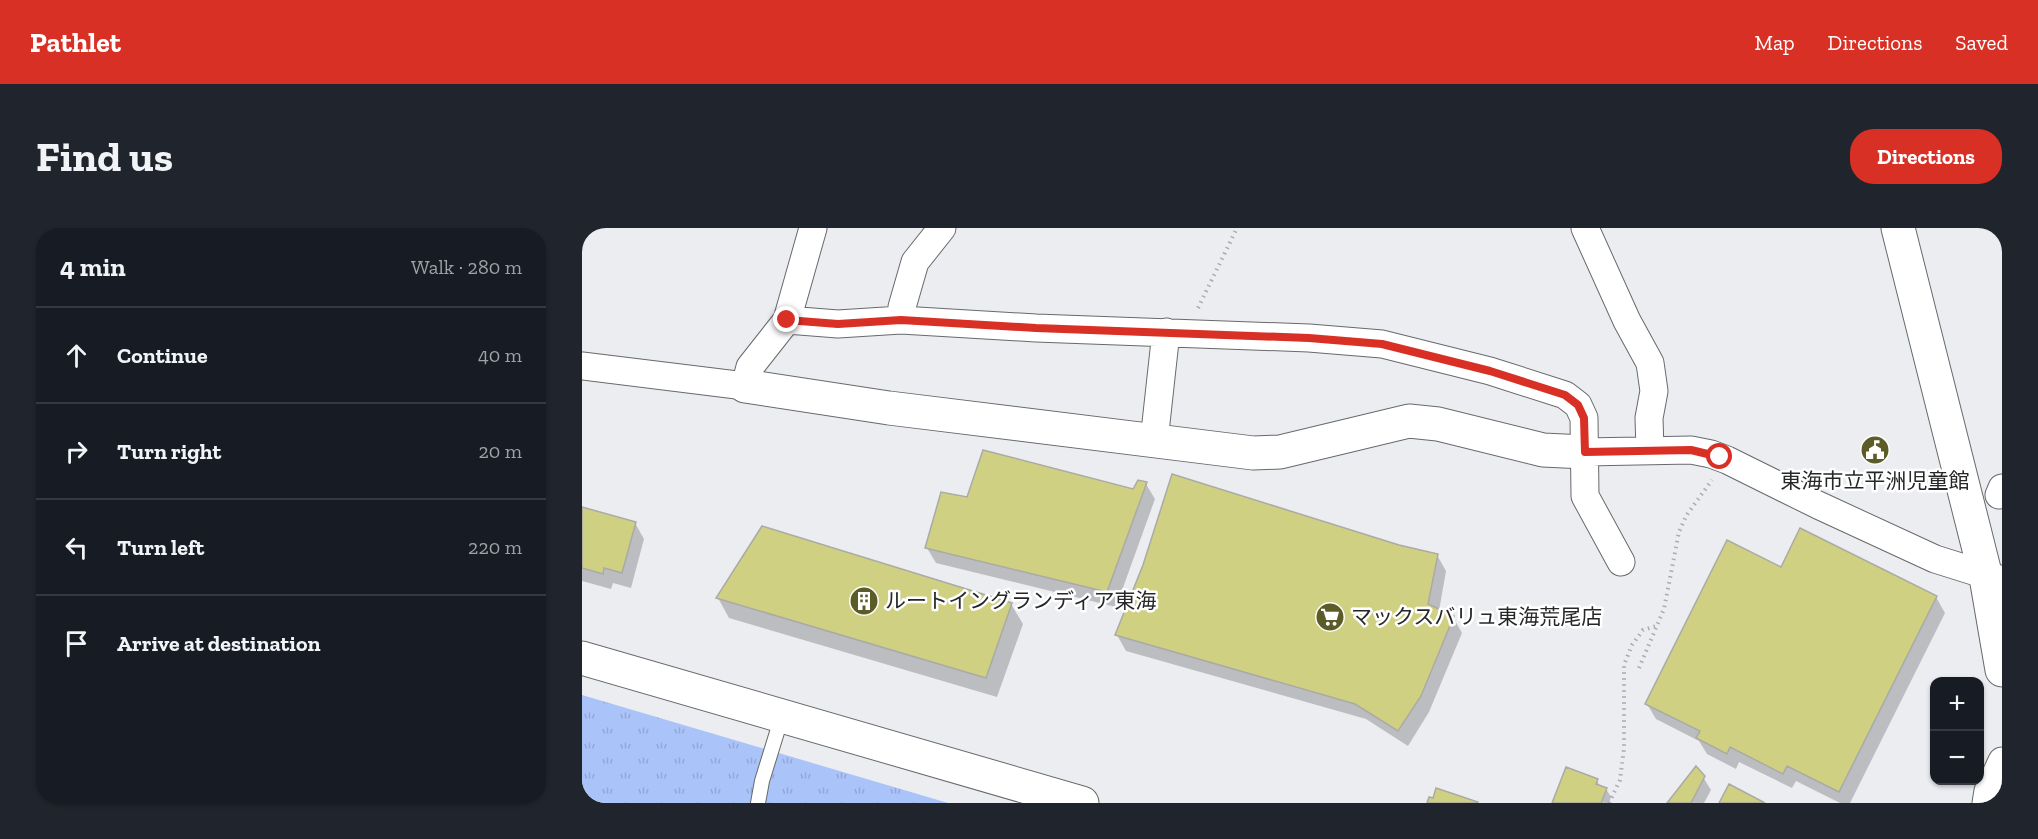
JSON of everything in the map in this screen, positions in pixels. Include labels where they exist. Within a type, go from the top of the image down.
[{"type":"street","points":[[745,386],[750,367],[787,320],[813,228]]},
{"type":"street","points":[[901,320],[902,307],[915,262],[942,228]]},
{"type":"street","points":[[1585,228],[1627,321],[1650,363],[1654,392],[1649,418],[1650,450]]},
{"type":"street","points":[[1898,228],[1994,578],[2002,670]]},
{"type":"street","points":[[787,320],[838,324],[901,320],[1036,328],[1196,332],[1309,338],[1382,344],[1511,378],[1565,395],[1578,405],[1584,418],[1585,496],[1621,562]]},
{"type":"street","points":[[1154,441],[1166,332]]},
{"type":"street","points":[[582,366],[745,386],[889,408],[1253,453],[1280,452],[1409,421],[1438,424],[1543,450],[1585,452],[1691,450],[1720,457],[1935,559],[1994,578]]},
{"type":"street","points":[[582,658],[782,716],[1035,796],[1082,803]]},
{"type":"street","points":[[1986,803],[1988,791],[2002,760]]},
{"type":"lane","points":[[758,803],[762,781],[782,716]]},
{"type":"path","points":[[1196,332],[1198,309],[1237,228]]},
{"type":"path","points":[[1639,668],[1664,609],[1679,532],[1686,516],[1712,482],[1720,457]]},
{"type":"path","points":[[1609,803],[1620,780],[1624,748],[1624,665],[1632,645],[1643,630],[1657,625]]},
{"type":"green space","points":[[582,695],[948,803],[582,803]]},
{"type":"building","points":[[983,450],[1133,489],[1138,480],[1147,482],[1107,592],[925,548],[941,492],[967,497]]},
{"type":"building","points":[[1172,474],[1399,545],[1438,554],[1428,604],[1454,616],[1421,696],[1398,731],[1355,704],[1115,635],[1143,565]]},
{"type":"building","points":[[582,507],[636,522],[622,573],[604,568],[603,574],[582,568]]},
{"type":"building","name":"ルートイングランディア東海","points":[[762,526],[1012,603],[986,678],[716,598]]},
{"type":"building","points":[[1800,528],[1937,596],[1839,792],[1787,766],[1783,774],[1730,747],[1727,754],[1696,738],[1700,731],[1645,704],[1727,540],[1781,567]]},
{"type":"building","points":[[1696,766],[1705,776],[1691,803],[1667,803]]},
{"type":"building","points":[[1566,767],[1598,779],[1596,784],[1607,788],[1601,803],[1552,803]]},
{"type":"building","points":[[1729,784],[1765,803],[1719,803]]},
{"type":"building","points":[[1436,788],[1478,802],[1427,803],[1429,797],[1433,798]]},
{"type":"place","name":"東海市立平洲児童館","points":[[1875,450]]},
{"type":"place","name":"ルートイングランディア東海","points":[[864,601]]},
{"type":"place","name":"マックスバリュ東海荒尾店","points":[[1330,617]]},
{"type":"route","points":[[787,320],[838,324],[901,320],[1036,328],[1196,332],[1382,344],[1490,371],[1565,395],[1578,405],[1584,418],[1585,452],[1691,450],[1720,457]]}]
